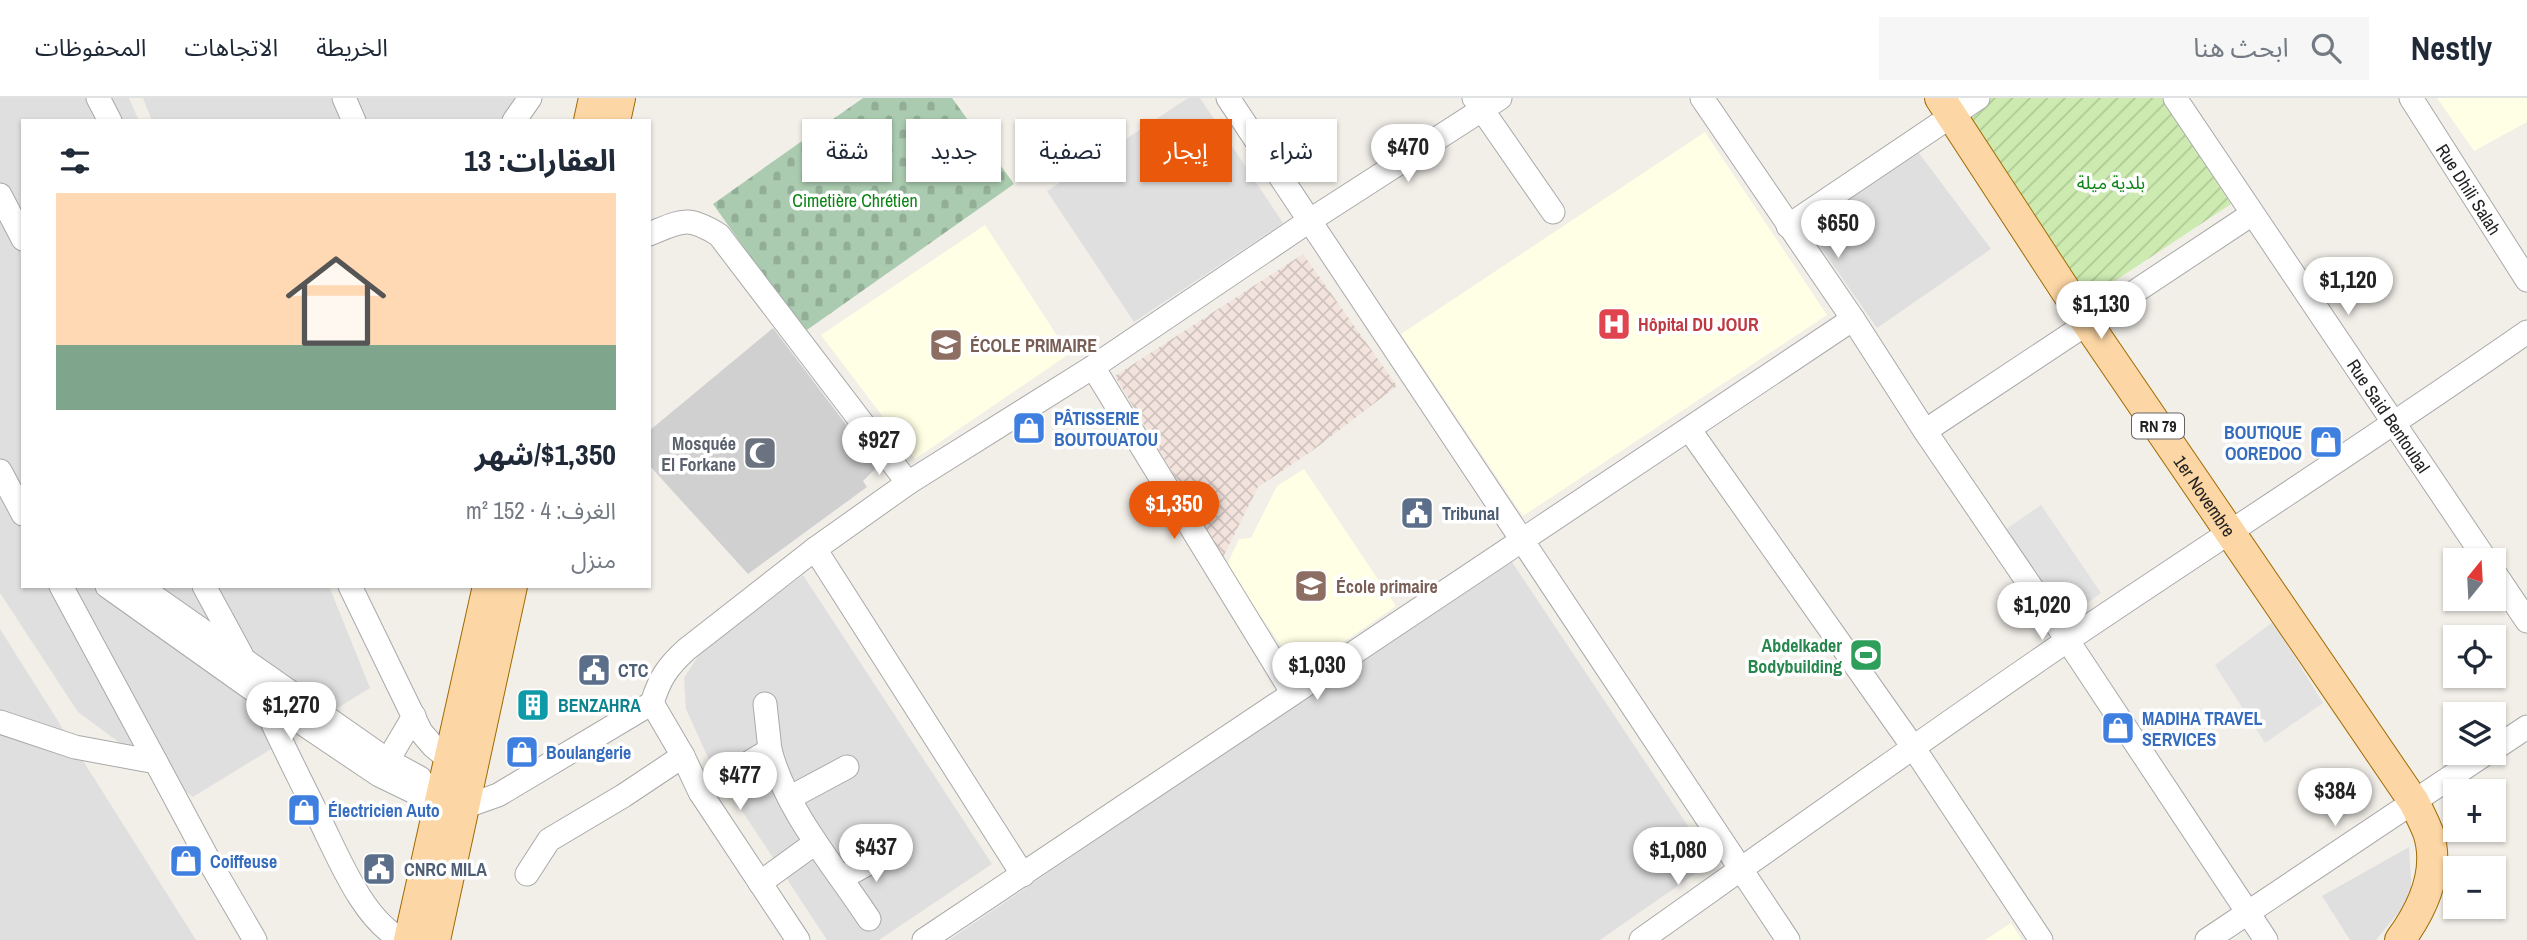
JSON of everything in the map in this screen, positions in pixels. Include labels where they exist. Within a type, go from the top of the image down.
[{"type":"main road","points":[[589,119],[594,98]]},
{"type":"main road","points":[[615,119],[620,98]]},
{"type":"main road","name":"1er Novembre","points":[[1946,107],[2087,324],[2414,802]]},
{"type":"main road","points":[[435,940],[453,788],[488,588]]},
{"type":"main road","points":[[409,940],[511,588]]},
{"type":"main road","name":"RN 79","points":[[2400,940],[2413,922],[2428,891],[2432,862],[2429,834],[2414,802]]},
{"type":"street","points":[[98,98],[109,119]]},
{"type":"street","points":[[344,98],[353,119]]},
{"type":"street","points":[[515,119],[530,98]]},
{"type":"street","points":[[1228,98],[1788,940]]},
{"type":"street","points":[[1702,98],[1853,319],[2266,940]]},
{"type":"street","points":[[1788,226],[1946,107],[1978,98]]},
{"type":"street","name":"Rue Dhili Salah","points":[[2411,98],[2527,280]]},
{"type":"street","name":"Rue Said Bentoubal","points":[[2180,100],[2252,214],[2478,548]]},
{"type":"street","points":[[110,588],[259,694],[383,767],[453,788],[498,795],[652,703],[659,681],[672,663],[815,549],[908,483],[1093,367],[1486,102],[1552,212]]},
{"type":"street","points":[[0,195],[21,235]]},
{"type":"street","points":[[1925,431],[2252,214]]},
{"type":"street","points":[[651,233],[687,220],[705,226],[719,235],[908,483]]},
{"type":"street","points":[[924,940],[1853,319]]},
{"type":"street","points":[[1641,940],[1913,747],[2527,332]]},
{"type":"street","points":[[1093,367],[1292,692]]},
{"type":"street","points":[[1689,429],[1913,747],[2041,940]]},
{"type":"street","points":[[0,471],[21,519]]},
{"type":"street","points":[[815,549],[1023,875]]},
{"type":"street","points":[[62,588],[209,861],[255,940]]},
{"type":"street","points":[[142,588],[245,661],[383,767]]},
{"type":"street","points":[[205,588],[245,661],[276,733],[355,888],[380,923],[393,936],[403,940]]},
{"type":"street","points":[[351,588],[453,788]]},
{"type":"street","points":[[2506,590],[2527,621]]},
{"type":"street","points":[[652,703],[683,756],[700,792],[798,940]]},
{"type":"street","points":[[765,704],[770,750],[776,774],[815,843],[869,919]]},
{"type":"street","points":[[383,767],[414,716]]},
{"type":"street","points":[[0,722],[75,747],[156,762]]},
{"type":"street","points":[[2506,741],[2527,727]]},
{"type":"street","points":[[700,792],[770,750]]},
{"type":"street","points":[[527,874],[549,840],[683,756]]},
{"type":"street","points":[[2207,940],[2469,765]]},
{"type":"street","points":[[791,797],[847,767]]},
{"type":"street","points":[[760,883],[815,843]]},
{"type":"street","points":[[842,878],[888,852]]},
{"type":"shaded area","points":[[0,98],[129,98],[138,119],[21,119],[21,588],[330,588],[370,688],[193,797],[78,712],[0,593]]},
{"type":"shaded area","points":[[143,98],[519,98],[514,119],[151,119]]},
{"type":"shaded area","points":[[1188,98],[1200,98],[1214,119],[1156,119]]},
{"type":"shaded area","points":[[2437,98],[2527,98],[2527,122],[2474,151]]},
{"type":"shaded area","points":[[1140,130],[1140,182],[1232,182],[1232,146],[1246,167],[1246,182],[1256,182],[1283,223],[1134,322],[1047,191],[1061,182],[1126,182],[1126,139]]},
{"type":"shaded area","name":"Hôpital DU JOUR","points":[[1705,132],[1827,315],[1523,516],[1401,334]]},
{"type":"shaded area","points":[[1915,148],[1991,249],[1877,328],[1806,226]]},
{"type":"shaded area","name":"ÉCOLE PRIMAIRE","points":[[985,225],[1069,354],[915,459],[821,335]]},
{"type":"shaded area","points":[[1303,254],[1397,386],[1312,451],[1258,487],[1223,557],[1115,376]]},
{"type":"shaded area","name":"Mosquée El Forkane","points":[[773,328],[860,443],[881,463],[863,481],[867,487],[748,574],[651,467],[651,429]]},
{"type":"shaded area","name":"École primaire","points":[[1304,469],[1396,606],[1300,672],[1226,567],[1239,539],[1251,538],[1277,486]]},
{"type":"shaded area","points":[[2041,505],[2101,593],[2064,620],[2005,530]]},
{"type":"shaded area","points":[[1510,559],[1712,862],[1600,940],[949,940]]},
{"type":"shaded area","points":[[803,575],[992,864],[879,940],[827,940],[710,762],[686,709],[684,678],[700,653]]},
{"type":"shaded area","points":[[2273,622],[2323,703],[2265,743],[2215,665]]},
{"type":"shaded area","points":[[0,629],[196,940],[0,940]]},
{"type":"shaded area","points":[[2409,847],[2412,896],[2376,940],[2350,940],[2322,896]]},
{"type":"shaded area","points":[[2011,923],[2022,940],[1985,940]]},
{"type":"green space","name":"Cimetière Chrétien","points":[[863,98],[952,98],[967,119],[906,119],[906,182],[1001,182],[1001,166],[1014,184],[804,332],[713,204],[802,141],[802,182],[892,182],[892,119],[833,119]]},
{"type":"green space","name":"بلدية ميلة","points":[[1977,98],[2162,98],[2231,204],[2089,298],[1960,109]]},
{"type":"place","name":"Hôpital DU JOUR","points":[[1614,324]]},
{"type":"place","name":"ÉCOLE PRIMAIRE","points":[[946,345]]},
{"type":"place","name":"PÂTISSERIE BOUTOUATOU","points":[[1029,428]]},
{"type":"place","name":"BOUTIQUE OOREDOO","points":[[2326,442]]},
{"type":"place","name":"Mosquée El Forkane","points":[[760,453]]},
{"type":"place","name":"Tribunal","points":[[1417,513]]},
{"type":"place","name":"École primaire","points":[[1311,586]]},
{"type":"place","name":"Abdelkader Bodybuilding","points":[[1866,655]]},
{"type":"place","name":"CTC","points":[[594,670]]},
{"type":"place","name":"BENZAHRA","points":[[533,705]]},
{"type":"place","name":"MADIHA TRAVEL SERVICES","points":[[2118,728]]},
{"type":"place","name":"Boulangerie","points":[[522,752]]},
{"type":"place","name":"Électricien Auto","points":[[304,810]]},
{"type":"place","name":"Coiffeuse","points":[[186,861]]},
{"type":"place","name":"CNRC MILA","points":[[379,869]]}]
